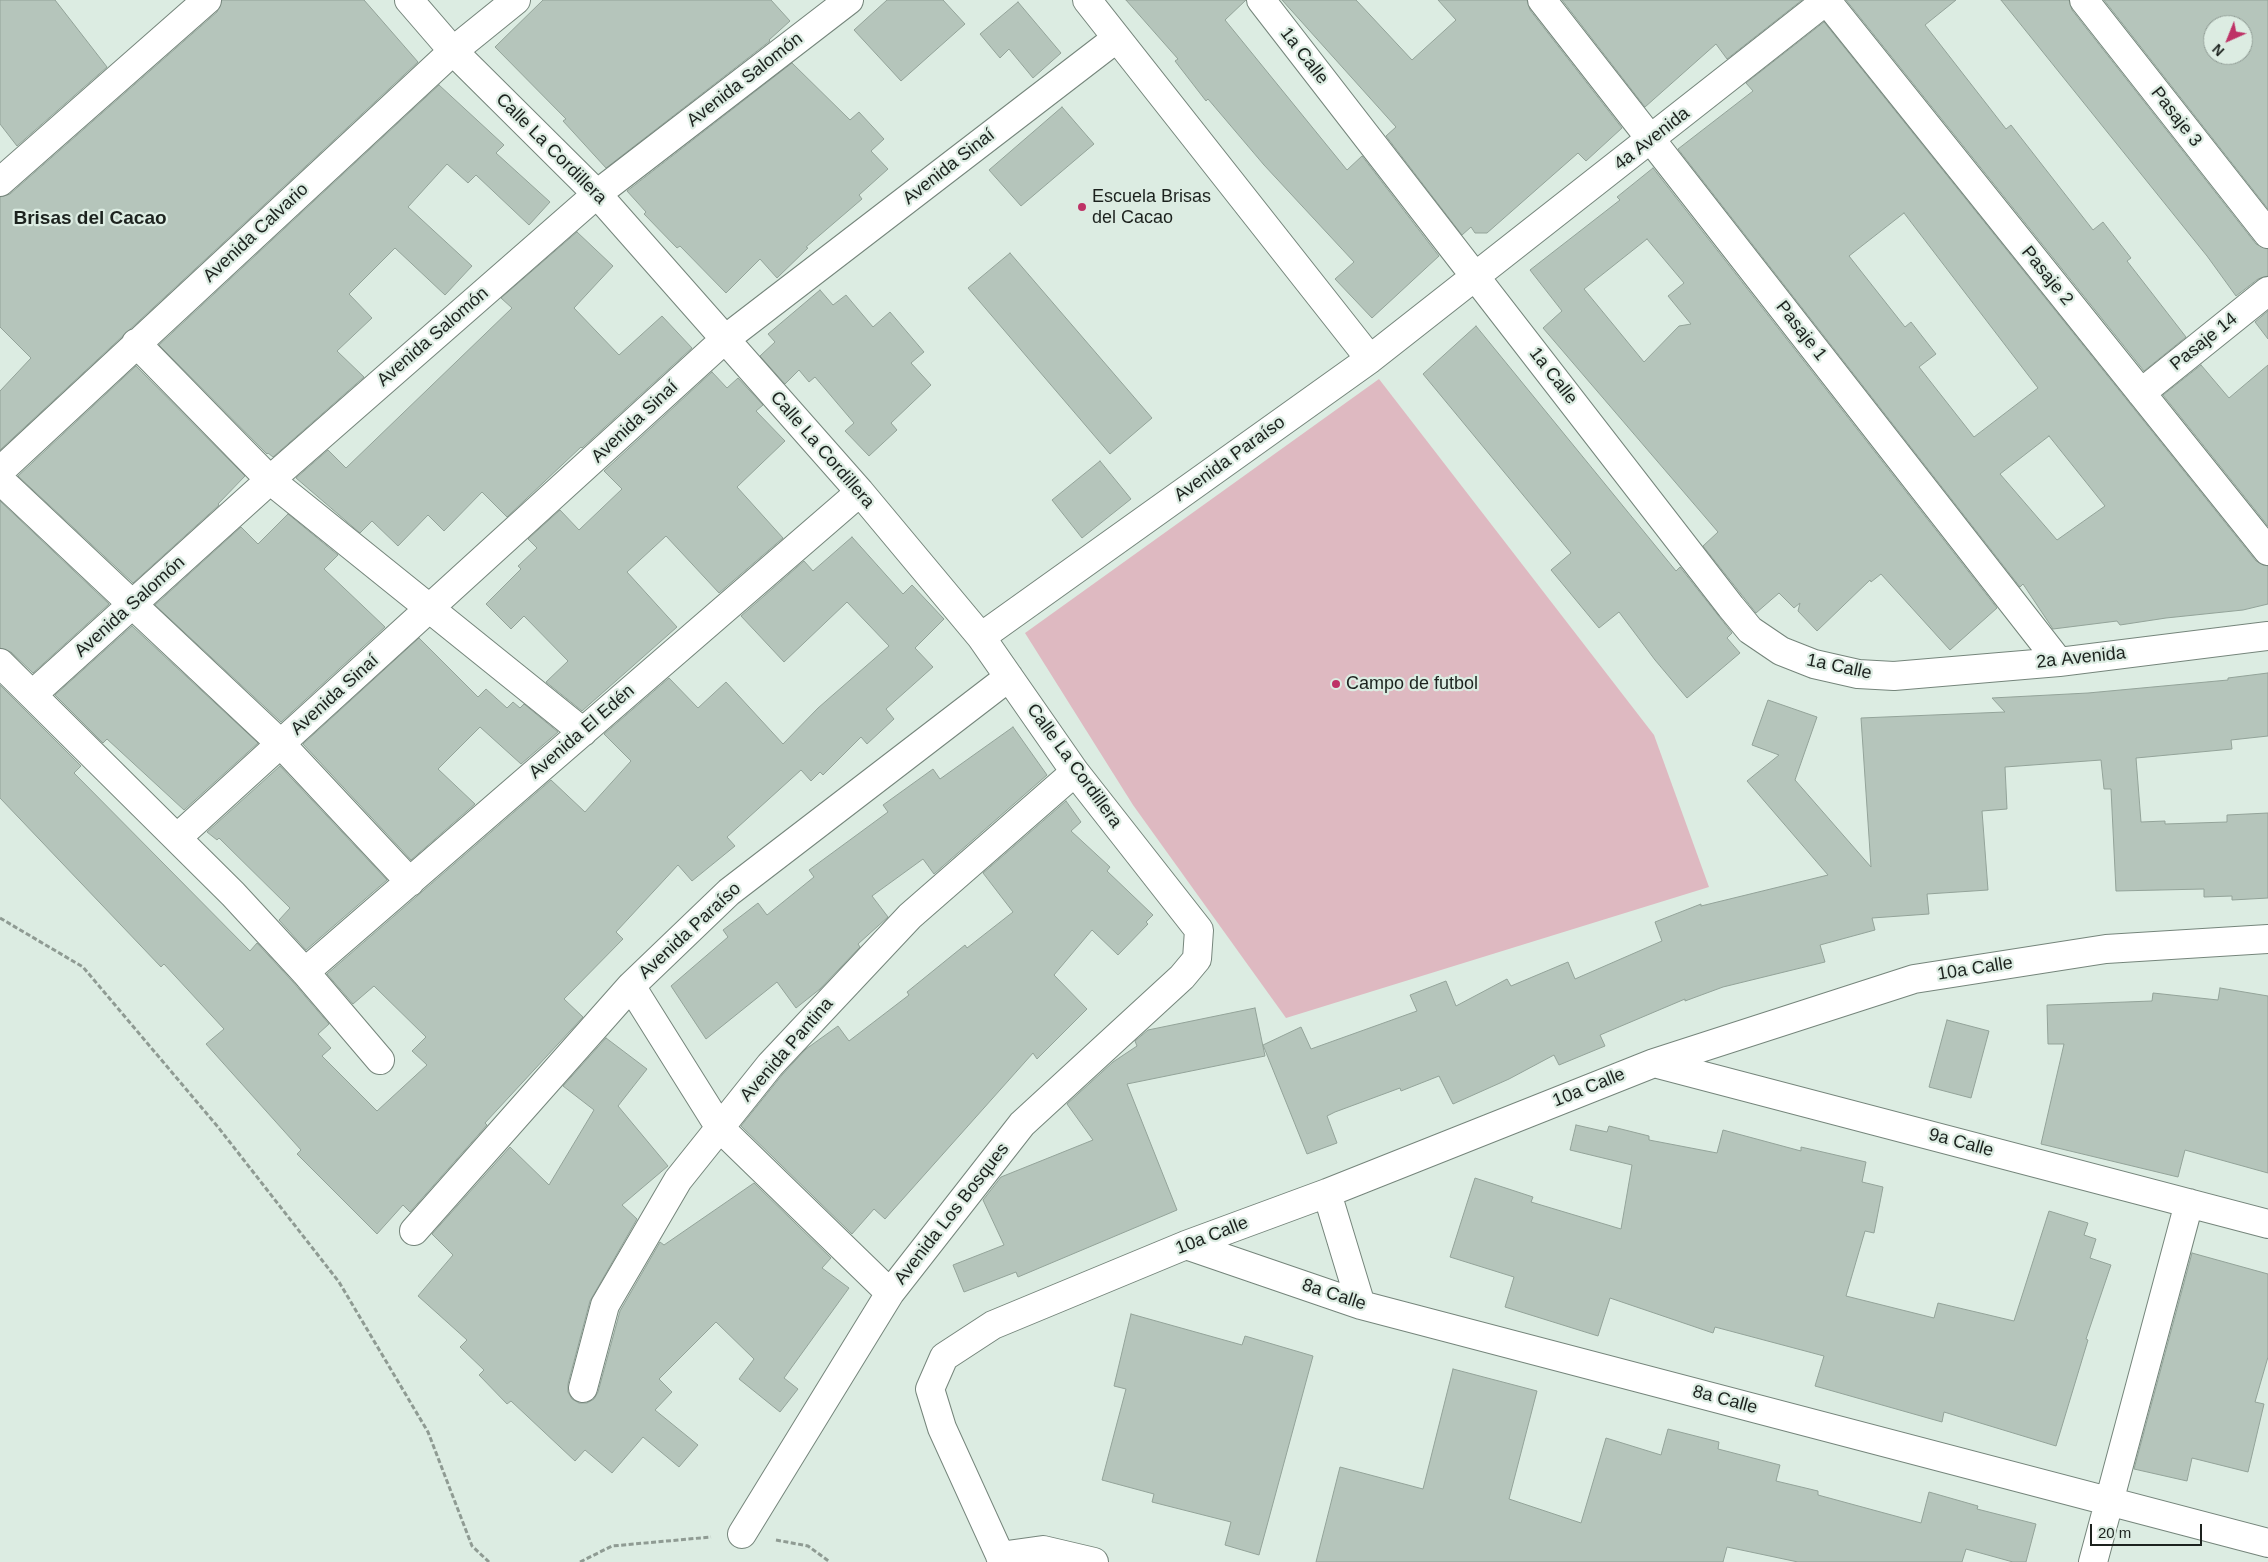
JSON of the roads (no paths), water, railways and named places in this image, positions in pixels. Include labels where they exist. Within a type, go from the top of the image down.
[{"type":"street","points":[[0,182],[207,0]]},
{"type":"street","name":"Calle La Cordillera","points":[[409,0],[453,51],[597,194],[860,492],[981,637],[1075,772],[1199,930]]},
{"type":"street","name":"Avenida Calvario","points":[[0,471],[453,51],[516,0]]},
{"type":"street","name":"Avenida Salomón","points":[[33,694],[270,480],[597,194],[849,0]]},
{"type":"street","points":[[1087,0],[1370,359]]},
{"type":"street","name":"1a Calle","points":[[1261,0],[1750,630],[1781,651],[1814,664],[1858,674],[1894,676]]},
{"type":"street","name":"Pasaje 1","points":[[1542,0],[2059,662]]},
{"type":"street","name":"4a Avenida","points":[[1475,277],[1826,0]]},
{"type":"street","name":"Pasaje 2","points":[[1826,0],[2268,551]]},
{"type":"street","name":"Pasaje 3","points":[[2084,0],[2268,234]]},
{"type":"street","name":"Avenida Sinaí","points":[[178,837],[432,608],[724,340],[1117,38]]},
{"type":"street","name":"Avenida Paraíso","points":[[981,637],[1370,359],[1475,277]]},
{"type":"street","name":"Pasaje 14","points":[[2141,393],[2268,291]]},
{"type":"street","points":[[136,343],[270,480],[432,608],[583,732]]},
{"type":"street","points":[[0,480],[282,744],[410,882]]},
{"type":"street","name":"Avenida El Edén","points":[[305,972],[860,492]]},
{"type":"street","name":"2a Avenida","points":[[1894,676],[2059,662],[2268,636]]},
{"type":"street","points":[[0,663],[178,837],[305,972],[380,1060]]},
{"type":"street","name":"Avenida Paraíso","points":[[414,1231],[631,986],[729,892],[1009,677]]},
{"type":"street","name":"Avenida Pantina","points":[[583,1388],[605,1305],[678,1180],[770,1065],[910,916],[1075,772]]},
{"type":"street","name":"Avenida Los Bosques","points":[[742,1534],[890,1292],[1022,1124],[1182,977],[1197,959],[1199,930]]},
{"type":"street","name":"10a Calle","points":[[1002,1559],[942,1428],[930,1389],[944,1357],[994,1325],[1186,1245],[1327,1193],[1654,1062],[1914,979],[2106,949],[2268,938]]},
{"type":"street","points":[[631,986],[720,1128],[890,1292]]},
{"type":"street","name":"9a Calle","points":[[1654,1062],[2268,1224]]},
{"type":"street","points":[[1327,1193],[1361,1305]]},
{"type":"street","points":[[2093,1562],[2189,1203]]},
{"type":"street","name":"8a Calle","points":[[1186,1245],[1361,1305],[2268,1543]]},
{"type":"street","points":[[1002,1559],[1043,1550],[1094,1562]]},
{"type":"place","name":"Escuela Brisas del Cacao","points":[[1082,207]]},
{"type":"place","name":"Campo de futbol","points":[[1336,684]]},
{"type":"district","name":"Brisas del Cacao","points":[[90,219]]}]
